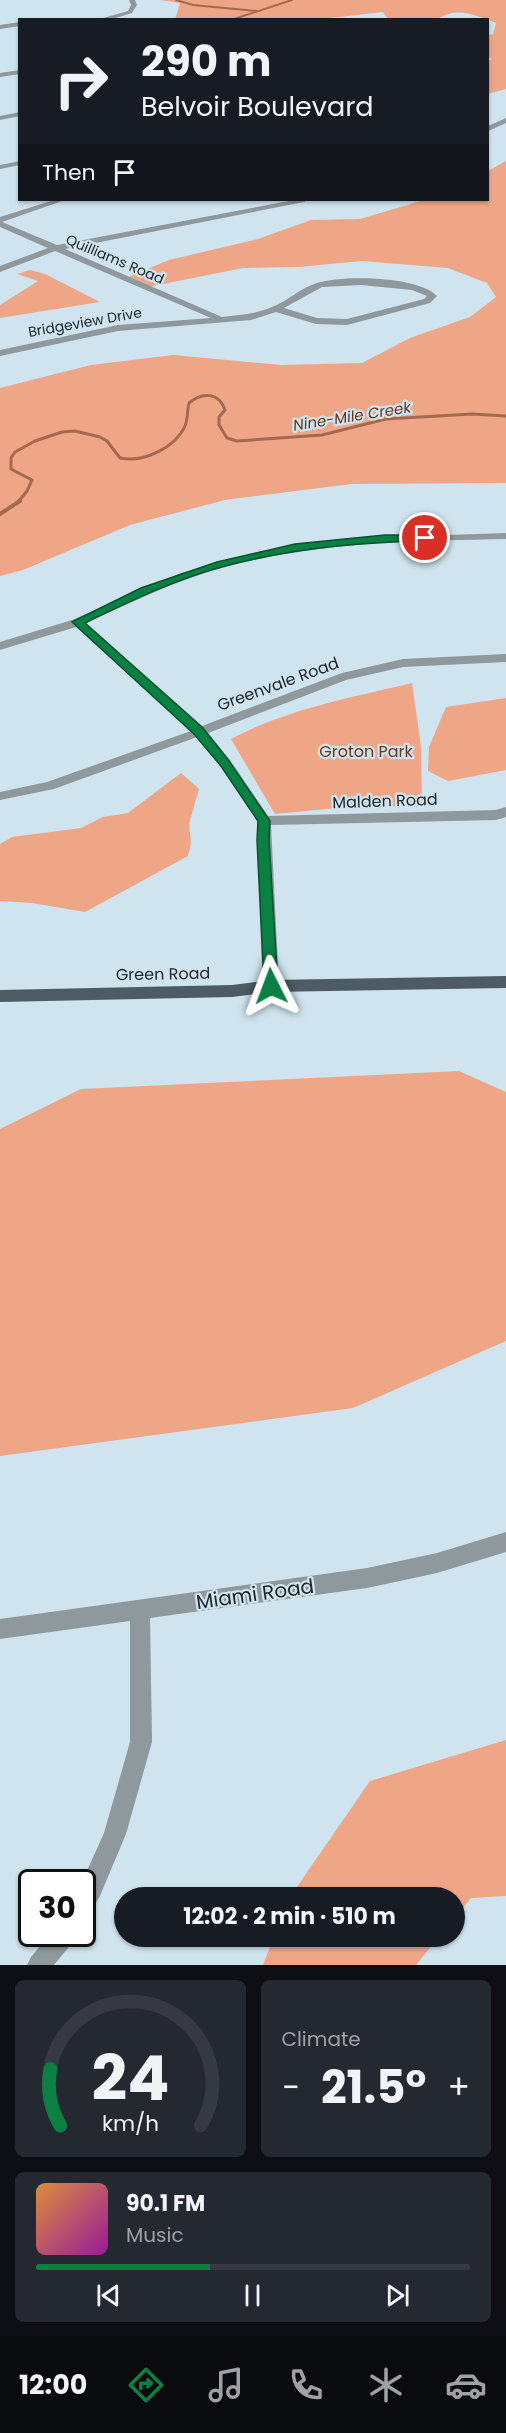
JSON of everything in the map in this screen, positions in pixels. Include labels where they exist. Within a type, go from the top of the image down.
[{"type":"main road","name":"Green Road","points":[[0,996],[232,991],[271,986],[506,981]]},
{"type":"street","points":[[109,18],[123,15],[133,9],[133,1]]},
{"type":"street","points":[[0,27],[18,24]]},
{"type":"street","points":[[0,75],[18,72]]},
{"type":"street","points":[[0,118],[18,114]]},
{"type":"street","points":[[489,128],[506,120]]},
{"type":"street","points":[[0,167],[18,163]]},
{"type":"street","points":[[0,219],[58,201]]},
{"type":"street","points":[[0,269],[55,248],[299,201]]},
{"type":"street","name":"Quilliams Road","points":[[0,224],[220,318]]},
{"type":"street","name":"Bridgeview Drive","points":[[0,353],[86,334],[176,322],[251,317],[276,309],[315,287],[338,282],[368,281],[417,288],[427,291],[432,296],[427,301],[347,322],[307,320],[276,309]]},
{"type":"street","points":[[176,322],[186,304]]},
{"type":"street","points":[[0,646],[77,622],[145,591],[220,564],[295,547],[385,538],[506,536]]},
{"type":"street","points":[[77,622],[199,731],[264,821],[263,840],[271,986]]},
{"type":"street","name":"Greenvale Road","points":[[0,796],[60,783],[121,762],[342,677],[403,663],[506,658]]},
{"type":"street","name":"Malden Road","points":[[264,821],[484,815],[506,812]]},
{"type":"street","name":"Miami Road","points":[[0,1629],[367,1578],[437,1563],[506,1542]]},
{"type":"street","points":[[96,1878],[115,1834],[141,1742],[140,1610]]},
{"type":"street","points":[[39,1965],[54,1947]]},
{"type":"green space","points":[[160,0],[506,0],[506,89],[489,94],[489,60],[492,59],[489,58],[489,35],[493,34],[496,23],[489,20],[489,18],[466,13],[451,13],[440,18],[387,18],[383,12],[330,18],[176,18],[180,3]]},
{"type":"green space","points":[[506,161],[506,483],[351,484],[225,500],[130,525],[23,570],[0,576],[0,388],[91,365],[173,355],[281,365],[362,363],[410,338],[470,317],[496,297],[487,283],[448,268],[362,261],[298,267],[243,268],[148,287],[126,278],[169,260],[258,239],[311,220],[360,219],[421,201],[489,201],[489,170]]},
{"type":"green space","points":[[30,270],[45,274],[100,302],[0,318],[0,305],[38,281],[17,274]]},
{"type":"green space","name":"Groton Park","points":[[412,683],[421,746],[422,807],[358,806],[275,814],[231,739],[297,712]]},
{"type":"green space","points":[[506,698],[506,770],[448,781],[428,771],[429,747],[446,707]]},
{"type":"green space","points":[[181,773],[199,789],[189,824],[191,843],[188,856],[85,912],[32,903],[0,901],[0,844],[12,837],[81,828],[103,817],[128,813]]},
{"type":"green space","points":[[459,1071],[506,1092],[506,1341],[353,1408],[0,1456],[0,1129],[81,1089]]},
{"type":"green space","points":[[506,1740],[506,1896],[471,1898],[465,1906],[465,1887],[297,1887],[370,1781]]},
{"type":"green space","points":[[270,1947],[431,1947],[416,1965],[263,1965]]},
{"type":"waterway","points":[[176,0],[193,5],[257,11]]},
{"type":"waterway","points":[[237,18],[292,0]]},
{"type":"waterway","name":"Nine-Mile Creek","points":[[18,502],[32,480],[11,469],[11,458],[15,452],[35,441],[62,432],[75,431],[107,441],[120,458],[148,456],[174,441],[187,421],[189,403],[199,397],[210,396],[219,400],[225,410],[219,417],[219,425],[227,438],[237,441],[322,435],[386,419],[472,414],[506,416]]},
{"type":"waterway","name":"Nine-Mile Creek","points":[[0,514],[20,501]]},
{"type":"route","points":[[271,986],[263,840],[264,821],[199,731],[77,622],[145,591],[220,564],[295,547],[385,538],[425,538]]}]
